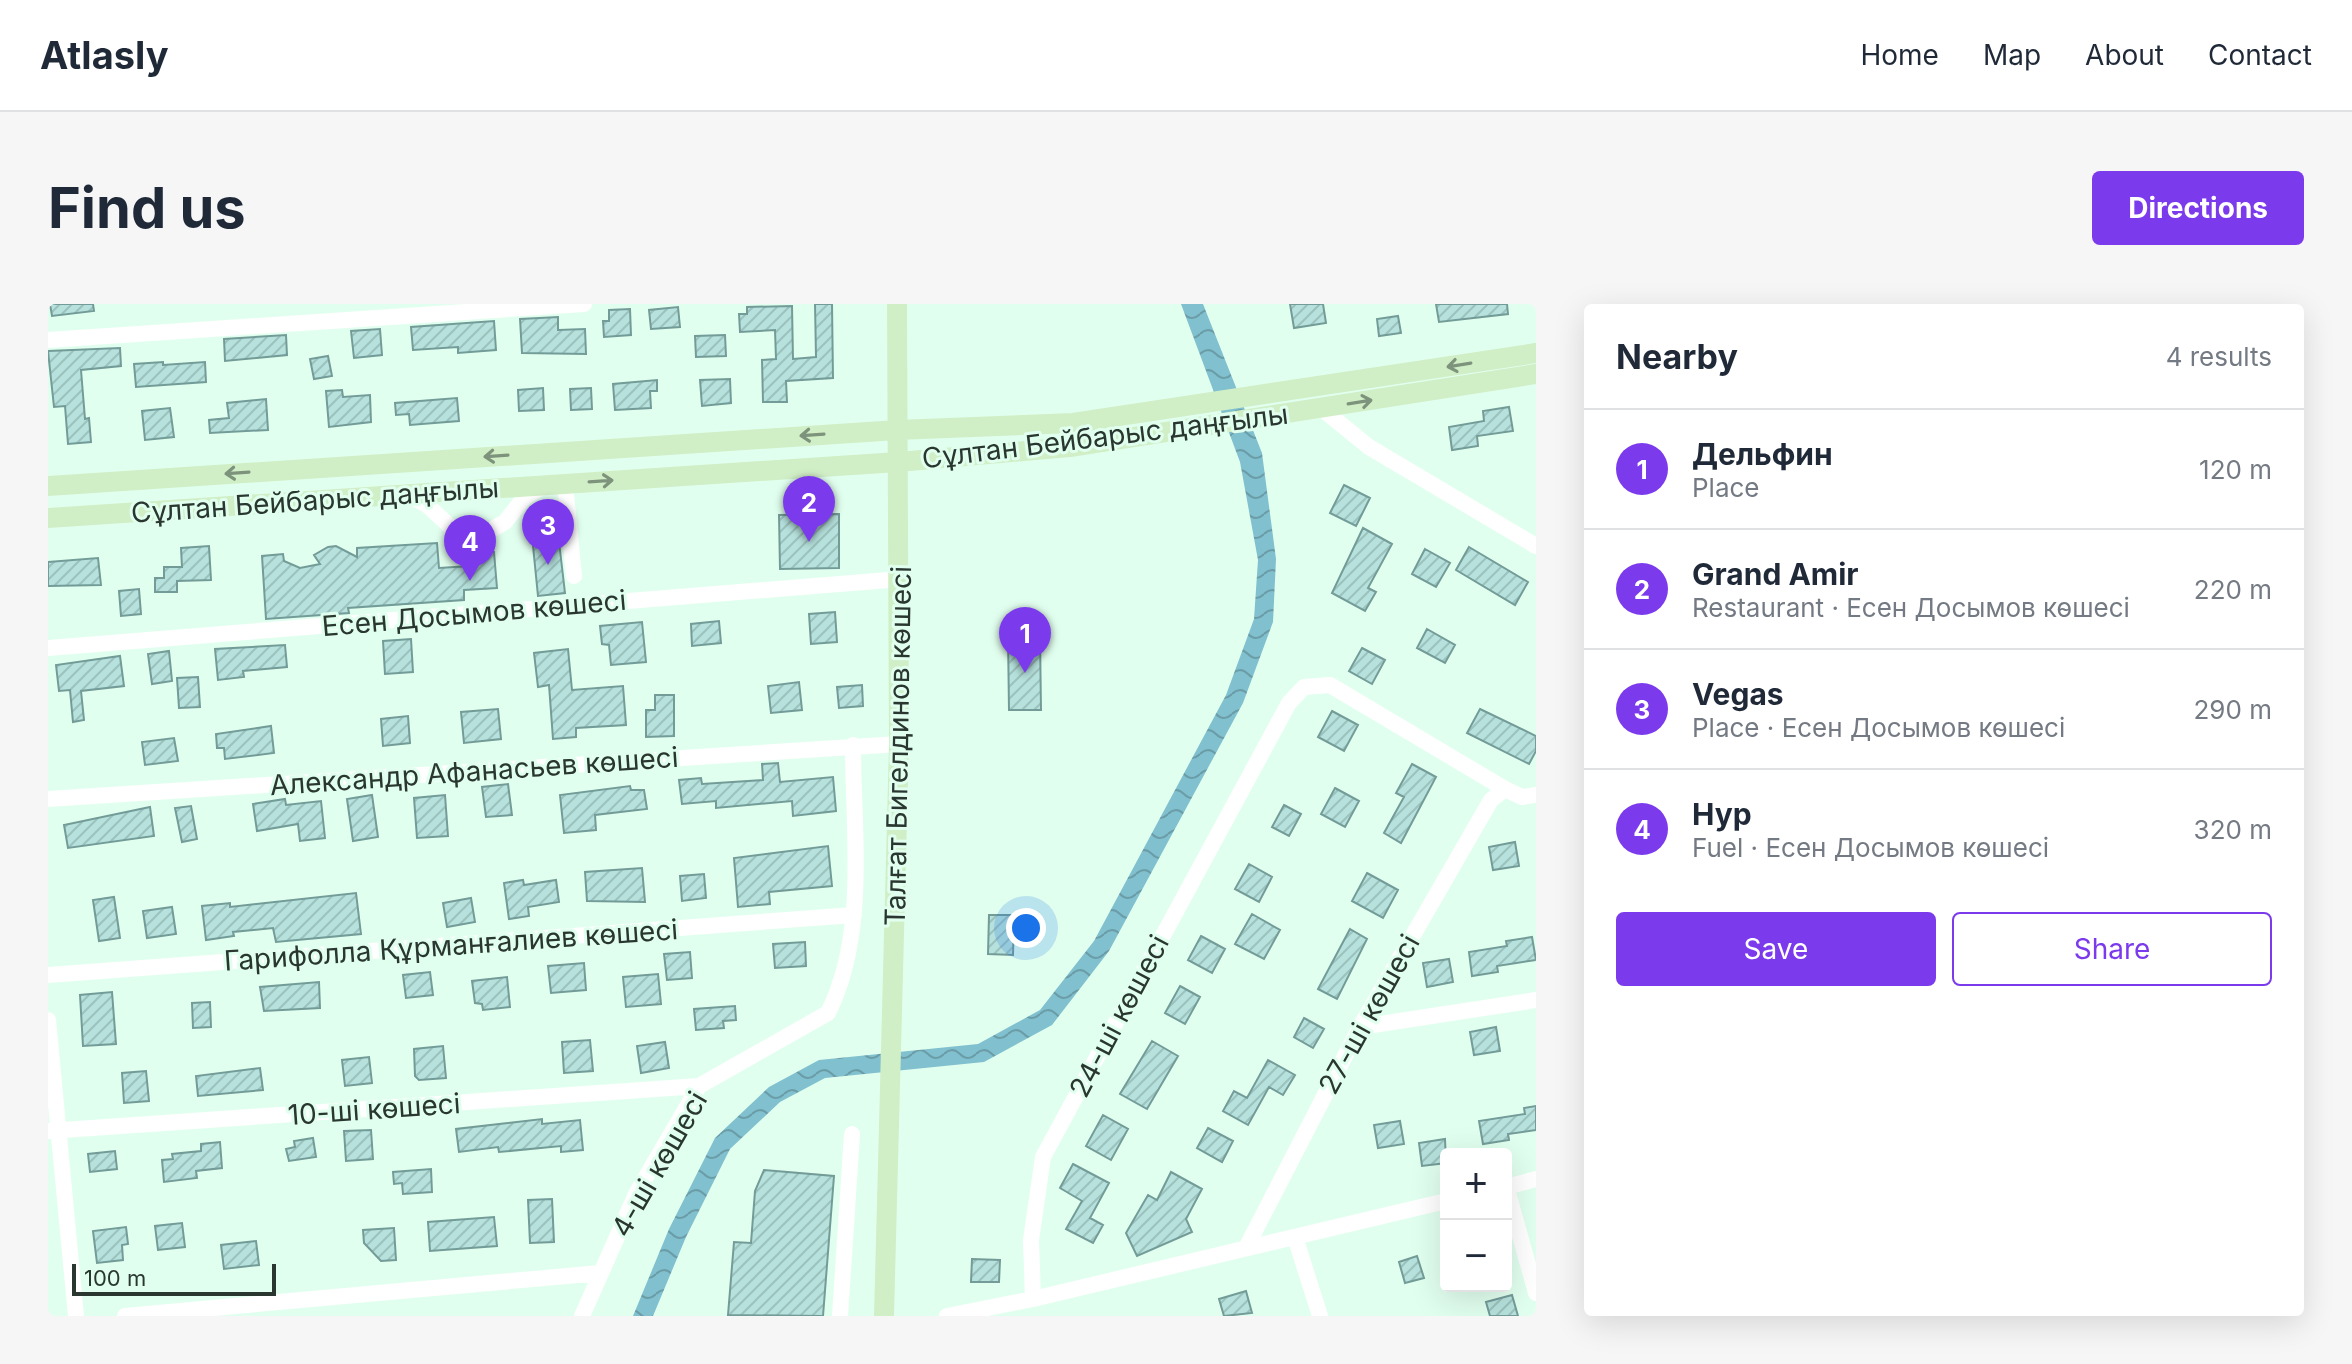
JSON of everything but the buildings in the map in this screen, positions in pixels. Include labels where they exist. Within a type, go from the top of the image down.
[{"type":"main road","name":"Талғат Бигелдинов көшесі","points":[[884,1316],[899,744],[901,579],[897,304]]},
{"type":"main road","name":"Сұлтан Бейбарыс даңғылы","points":[[48,486],[860,432],[1073,423],[1536,353]]},
{"type":"main road","name":"Сұлтан Бейбарыс даңғылы","points":[[48,518],[870,464],[1070,447],[1536,374]]},
{"type":"main road","points":[[897,389],[912,413],[946,428]]},
{"type":"main road","points":[[860,432],[888,416],[897,389]]},
{"type":"main road","points":[[899,499],[906,480],[914,472],[941,458]]},
{"type":"main road","points":[[870,464],[888,475],[899,499]]},
{"type":"street","points":[[48,340],[584,304]]},
{"type":"street","points":[[1321,408],[1369,447],[1536,546]]},
{"type":"street","points":[[407,494],[427,505],[456,532],[491,530],[505,522],[524,498],[555,484],[574,576]]},
{"type":"street","name":"Есен Досымов көшесі","points":[[48,648],[901,579]]},
{"type":"street","name":"24-ші көшесі","points":[[1033,1299],[1031,1240],[1043,1157],[1289,703],[1304,687],[1330,685],[1505,789]]},
{"type":"street","name":"Александр Афанасьев көшесі","points":[[48,799],[899,744]]},
{"type":"street","name":"4-ші көшесі","points":[[582,1316],[636,1194],[699,1086],[828,1013],[839,992],[854,915],[853,745]]},
{"type":"street","points":[[1505,789],[1522,797],[1536,795]]},
{"type":"street","name":"27-ші көшесі","points":[[1246,1248],[1360,1027],[1491,800],[1505,789]]},
{"type":"street","name":"Гарифолла Құрманғалиев көшесі","points":[[48,975],[854,915]]},
{"type":"street","points":[[1360,1027],[1536,1000]]},
{"type":"street","points":[[48,1020],[54,1131],[76,1316]]},
{"type":"street","name":"10-ші көшесі","points":[[54,1131],[699,1086]]},
{"type":"street","points":[[840,1316],[852,1134]]},
{"type":"street","points":[[1512,1185],[1536,1179]]},
{"type":"street","points":[[947,1316],[997,1311],[1033,1299],[1440,1202]]},
{"type":"street","points":[[1512,1207],[1536,1293]]},
{"type":"street","points":[[1295,1237],[1320,1316]]},
{"type":"street","points":[[125,1316],[600,1273]]},
{"type":"water","points":[[1181,304],[1203,304],[1262,453],[1276,559],[1273,622],[1243,703],[1109,951],[1052,1025],[984,1062],[825,1078],[780,1102],[730,1149],[686,1237],[653,1316],[633,1316],[669,1229],[715,1138],[769,1087],[819,1060],[978,1044],[1040,1010],[1094,941],[1226,695],[1254,619],[1258,560],[1240,462]]},
{"type":"place","name":"Grand Amir","points":[[809,542]]},
{"type":"place","name":"Vegas","points":[[548,565]]},
{"type":"place","name":"Нур","points":[[470,581]]},
{"type":"place","name":"Дельфин","points":[[1025,673]]}]
